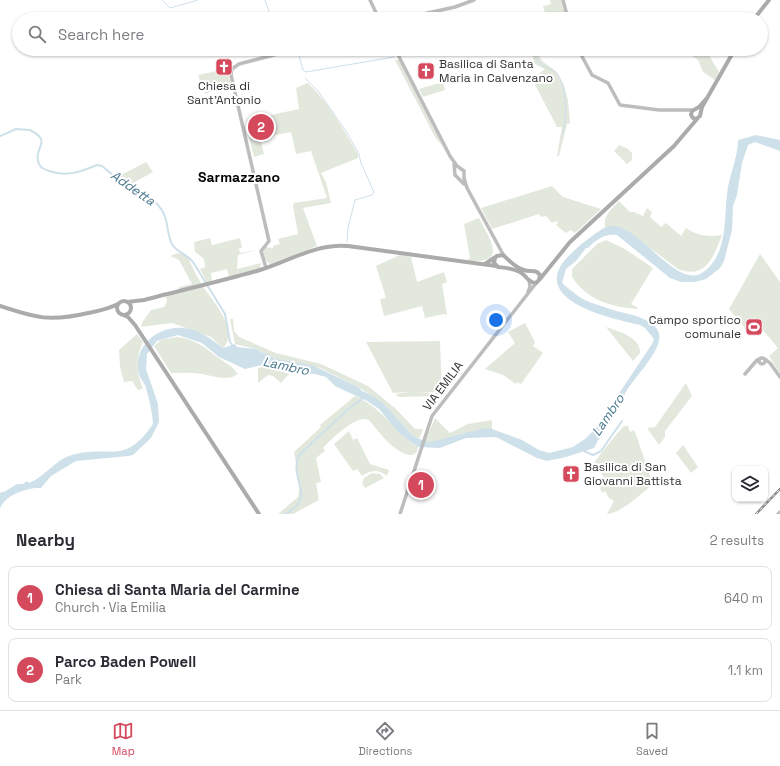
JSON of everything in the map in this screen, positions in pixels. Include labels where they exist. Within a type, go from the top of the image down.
[{"type":"main road","points":[[760,12],[769,0]]},
{"type":"main road","points":[[694,109],[699,110],[700,113],[731,56]]},
{"type":"main road","points":[[694,109],[707,98]]},
{"type":"main road","name":"VIA EMILIA","points":[[689,127],[691,115],[694,109]]},
{"type":"main road","name":"VIA EMILIA","points":[[539,280],[573,239],[674,146],[697,119],[700,113]]},
{"type":"main road","points":[[691,115],[697,119]]},
{"type":"main road","points":[[0,306],[33,317],[47,319],[64,318],[99,311],[123,301],[144,300],[211,283],[266,268],[315,249],[340,245],[485,264],[501,268],[508,267],[519,272],[533,283],[539,280],[539,274],[534,271]]},
{"type":"main road","points":[[485,264],[496,257],[505,257],[519,268],[526,271],[548,268]]},
{"type":"main road","points":[[496,257],[494,262],[496,266]]},
{"type":"main road","points":[[501,268],[506,264],[505,257]]},
{"type":"main road","points":[[528,280],[528,274],[534,271]]},
{"type":"main road","points":[[123,315],[144,300]]},
{"type":"main road","points":[[127,302],[135,325]]},
{"type":"main road","points":[[118,304],[118,312]]},
{"type":"main road","points":[[99,311],[118,312],[128,317],[135,325],[259,514]]},
{"type":"street","points":[[370,0],[376,12]]},
{"type":"street","points":[[432,12],[455,7],[474,0]]},
{"type":"street","points":[[562,0],[566,12]]},
{"type":"street","points":[[266,268],[261,249],[269,241],[230,75],[232,69],[239,64],[270,56]]},
{"type":"street","points":[[399,56],[450,156],[456,165],[464,170],[467,188],[498,247],[505,257]]},
{"type":"street","points":[[581,56],[590,74],[595,78],[608,83],[619,105],[686,111],[694,109]]},
{"type":"street","points":[[686,111],[691,115]]},
{"type":"street","points":[[450,156],[455,176],[467,188]]},
{"type":"street","points":[[455,172],[460,168]]},
{"type":"street","points":[[458,178],[464,176]]},
{"type":"street","points":[[496,257],[498,247]]},
{"type":"street","name":"VIA EMILIA","points":[[503,325],[528,293],[530,287],[528,280]]},
{"type":"street","name":"VIA EMILIA","points":[[400,514],[433,413],[539,280]]},
{"type":"street","points":[[762,364],[760,362],[763,359]]},
{"type":"street","points":[[745,374],[757,360],[763,359]]},
{"type":"street","points":[[763,359],[780,377]]},
{"type":"street","points":[[751,367],[762,364],[773,368]]},
{"type":"shaded area","points":[[550,0],[561,0],[564,12],[545,12],[543,6],[551,4]]},
{"type":"shaded area","points":[[532,56],[539,56],[542,61],[557,72],[564,85],[568,100],[570,123],[567,124],[559,156],[557,156],[562,127],[557,127],[532,79],[545,69],[535,64]]},
{"type":"shaded area","points":[[692,56],[709,56],[719,72],[715,80],[703,72],[698,60]]},
{"type":"shaded area","points":[[395,60],[399,60],[452,164],[443,147],[435,137]]},
{"type":"shaded area","points":[[226,69],[231,84],[205,94],[198,75]]},
{"type":"shaded area","points":[[443,82],[445,90],[423,97],[419,89]]},
{"type":"shaded area","points":[[308,83],[323,99],[335,117],[358,154],[358,158],[321,173],[326,182],[331,203],[303,208],[317,246],[270,264],[265,260],[263,251],[265,247],[273,248],[273,246],[280,244],[278,239],[298,234],[293,206],[294,203],[327,198],[311,151],[296,154],[291,132],[265,137],[264,132],[250,135],[247,120],[299,109],[296,88]]},
{"type":"shaded area","points":[[259,134],[264,154],[254,157],[249,137]]},
{"type":"shaded area","points":[[619,145],[628,149],[632,153],[632,160],[627,164],[614,151]]},
{"type":"shaded area","points":[[146,162],[153,172],[133,183],[131,184],[119,176]]},
{"type":"shaded area","points":[[552,186],[563,197],[601,209],[575,233],[571,230],[566,233],[556,225],[558,223],[556,221],[552,223],[546,216],[541,217],[539,214],[492,229],[481,208]]},
{"type":"shaded area","points":[[619,201],[630,212],[643,216],[647,208],[652,212],[650,217],[661,227],[666,223],[681,236],[686,228],[703,235],[722,235],[716,251],[708,264],[702,269],[688,272],[678,269],[626,230],[619,227],[605,227],[605,219]]},
{"type":"shaded area","points":[[479,218],[491,242],[493,249],[492,255],[488,259],[480,261],[467,260],[470,258],[464,224]]},
{"type":"shaded area","points":[[210,238],[212,245],[240,238],[242,248],[239,248],[240,253],[256,250],[238,255],[237,269],[261,263],[260,268],[229,277],[227,269],[211,273],[212,281],[207,283],[200,269],[205,267],[204,259],[195,252],[194,242]]},
{"type":"shaded area","points":[[606,240],[625,249],[653,268],[631,304],[637,307],[637,309],[600,301],[592,297],[578,285],[572,277],[572,269],[597,244]]},
{"type":"shaded area","points":[[178,253],[184,254],[188,258],[202,285],[224,317],[229,334],[223,348],[211,337],[172,323],[141,327],[143,321],[151,310],[164,307],[167,301],[166,297],[178,292],[179,287],[192,284],[179,260],[170,256]]},
{"type":"shaded area","points":[[760,254],[780,282],[780,374],[769,356],[778,348],[759,325],[749,333],[729,309]]},
{"type":"shaded area","points":[[400,255],[411,257],[417,282],[444,272],[447,282],[442,284],[447,315],[444,314],[425,318],[422,306],[384,316],[380,299],[386,298],[376,266]]},
{"type":"shaded area","points":[[230,319],[233,319],[234,331],[239,337],[276,353],[321,364],[368,386],[396,409],[415,429],[423,429],[419,439],[412,435],[384,404],[358,387],[320,368],[273,358],[256,349],[235,344]]},
{"type":"shaded area","points":[[525,323],[535,342],[533,346],[543,353],[521,384],[517,382],[516,384],[503,375],[485,369],[515,343],[508,332]]},
{"type":"shaded area","points":[[606,327],[628,336],[637,343],[640,353],[633,361]]},
{"type":"shaded area","points":[[137,334],[143,342],[140,348],[138,366],[139,377],[143,389],[138,390],[132,381],[124,382],[120,367],[119,350]]},
{"type":"shaded area","points":[[177,337],[188,339],[202,346],[230,366],[238,374],[229,378],[220,378],[194,373],[171,373],[154,346],[161,340]]},
{"type":"shaded area","points":[[440,341],[442,392],[414,393],[439,393],[440,396],[398,397],[396,394],[409,392],[393,393],[366,342]]},
{"type":"shaded area","points":[[258,368],[272,368],[289,374],[281,383],[273,376],[268,375],[258,383]]},
{"type":"shaded area","points":[[686,383],[692,396],[665,431],[665,437],[659,445],[647,428],[655,427]]},
{"type":"shaded area","points":[[355,396],[373,406],[418,447],[417,452],[413,455],[407,455],[401,452],[388,442],[369,420],[364,419],[357,421],[338,434],[323,448],[325,451],[316,458],[321,482],[316,483],[319,500],[293,514],[278,514],[298,497],[300,486],[294,452],[321,427],[320,425]]},
{"type":"shaded area","points":[[435,418],[450,433],[468,424],[492,420],[492,429],[475,431],[441,441],[425,441]]},
{"type":"shaded area","points":[[624,426],[628,426],[630,432],[634,430],[635,432],[652,481],[652,485],[637,498],[618,511],[607,514],[614,501],[609,498],[605,491],[602,493],[600,488],[606,483],[602,474],[593,465]]},
{"type":"shaded area","points":[[349,431],[353,440],[357,438],[370,464],[389,470],[387,476],[381,472],[375,471],[369,472],[362,476],[357,469],[353,471],[334,444]]},
{"type":"shaded area","points":[[683,445],[698,467],[691,473],[676,453]]},
{"type":"shaded area","points":[[372,473],[380,474],[384,478],[365,488],[362,483],[364,478]]},
{"type":"water","name":"Lambro","points":[[756,135],[780,140],[780,151],[755,142],[748,145],[742,163],[737,195],[733,206],[732,230],[724,261],[720,268],[706,279],[695,282],[681,282],[670,278],[617,235],[609,235],[594,242],[586,248],[576,261],[566,269],[562,283],[577,295],[591,303],[644,319],[656,328],[659,334],[659,341],[654,353],[627,390],[616,414],[613,413],[594,448],[566,457],[547,461],[537,458],[496,437],[466,438],[440,448],[418,447],[399,433],[379,409],[367,401],[335,386],[326,377],[315,374],[292,373],[266,364],[245,369],[219,357],[202,343],[178,335],[157,341],[147,354],[146,369],[158,404],[159,422],[151,438],[133,455],[76,461],[51,476],[41,488],[30,489],[11,496],[2,504],[0,509],[0,493],[17,484],[23,484],[27,481],[29,483],[35,480],[66,457],[86,452],[116,452],[125,450],[143,437],[153,424],[148,395],[139,374],[139,355],[149,340],[164,331],[173,328],[194,330],[214,341],[223,348],[235,344],[237,347],[256,349],[263,353],[269,354],[273,358],[314,366],[358,387],[362,391],[373,396],[384,404],[412,435],[419,439],[430,442],[485,428],[492,429],[522,440],[539,450],[549,453],[573,447],[585,439],[596,428],[654,339],[645,328],[640,325],[604,316],[576,304],[566,296],[559,287],[557,277],[560,268],[565,260],[579,246],[600,230],[606,227],[617,226],[629,232],[679,271],[691,275],[702,273],[711,265],[717,256],[724,234],[728,187],[736,158],[738,140]]},
{"type":"waterway","points":[[162,0],[170,8],[198,0]]},
{"type":"waterway","points":[[265,0],[269,12]]},
{"type":"waterway","points":[[299,56],[303,70],[306,72],[394,57]]},
{"type":"waterway","points":[[535,56],[544,66],[556,73],[561,81],[565,95],[565,119],[563,133]]},
{"type":"waterway","points":[[305,78],[318,91],[346,131],[359,154],[361,163],[374,192],[372,195],[355,200],[348,228],[347,242]]},
{"type":"waterway","name":"Addetta","points":[[0,136],[16,129],[30,130],[37,134],[42,141],[37,156],[39,165],[43,169],[56,173],[68,174],[79,172],[97,165],[102,166],[131,189],[152,200],[158,205],[166,219],[172,244],[193,262],[225,314],[230,342],[234,347]]},
{"type":"waterway","points":[[286,514],[297,505],[301,499],[296,469],[299,455],[346,411],[363,398]]},
{"type":"waterway","points":[[584,451],[593,455],[601,451],[622,421]]},
{"type":"railway","points":[[756,514],[780,489]]},
{"type":"place","name":"Chiesa di Sant'Antonio","points":[[224,67]]},
{"type":"place","name":"Basilica di Santa Maria in Calvenzano","points":[[426,71]]},
{"type":"place","name":"Parco Baden Powell","points":[[261,127]]},
{"type":"place","name":"Campo sportico comunale","points":[[754,327]]},
{"type":"place","name":"Basilica di San Giovanni Battista","points":[[571,474]]},
{"type":"place","name":"Chiesa di Santa Maria del Carmine","points":[[421,485]]},
{"type":"district","name":"Sarmazzano","points":[[239,177]]}]
